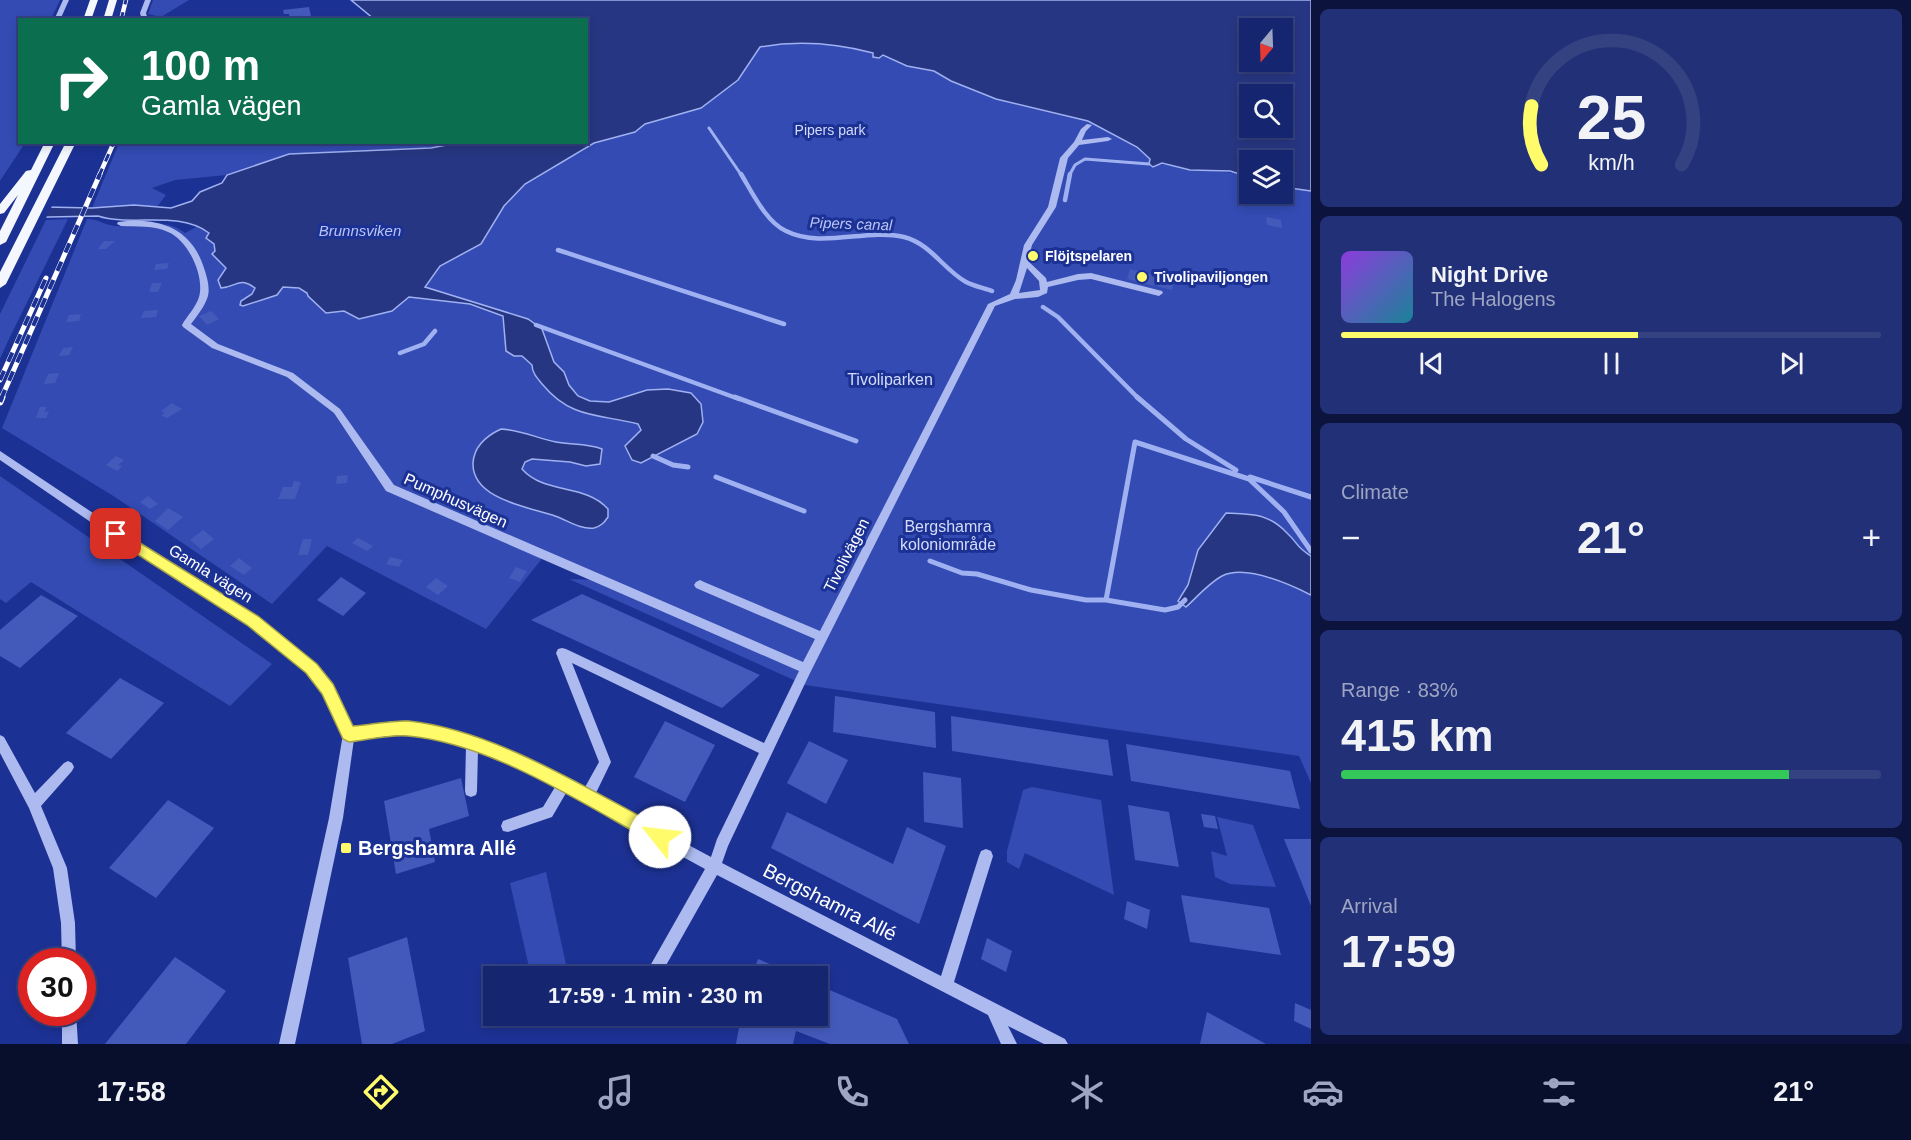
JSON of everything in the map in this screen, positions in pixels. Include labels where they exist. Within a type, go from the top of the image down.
[{"type":"main road","points":[[88,18],[94,0]]},
{"type":"main road","points":[[108,18],[113,0]]},
{"type":"main road","points":[[2,238],[49,144]]},
{"type":"main road","points":[[0,284],[70,144]]},
{"type":"main road","points":[[0,211],[12,194],[39,165]]},
{"type":"street","points":[[58,18],[66,0]]},
{"type":"street","points":[[144,18],[143,13],[148,0]]},
{"type":"street","points":[[1014,296],[1028,245],[1052,207],[1064,158],[1089,125]]},
{"type":"street","points":[[1077,143],[1108,139]]},
{"type":"street","name":"Pumphusvägen","points":[[121,224],[155,226],[172,230],[189,242],[197,260],[204,294],[186,325],[214,346],[290,375],[338,411],[390,488],[806,669]]},
{"type":"street","points":[[1024,261],[1045,285],[1091,276],[1159,293]]},
{"type":"street","name":"Tivolivägen","points":[[659,966],[714,866],[722,844],[806,669],[992,303],[1014,296],[1038,294],[1044,291],[1045,285]]},
{"type":"street","name":"Gamla vägen","points":[[0,456],[134,546],[252,621],[312,668],[328,689],[349,734]]},
{"type":"street","points":[[700,585],[822,637]]},
{"type":"street","points":[[587,797],[605,762],[562,653],[767,750]]},
{"type":"street","name":"Bergshamra Allé","points":[[349,734],[405,728],[472,741],[564,785],[714,866],[1060,1044]]},
{"type":"street","points":[[287,1044],[336,818],[349,734]]},
{"type":"street","points":[[0,741],[34,804],[60,868],[68,923],[69,948]]},
{"type":"street","points":[[471,791],[472,741]]},
{"type":"street","points":[[34,804],[68,767]]},
{"type":"street","points":[[508,826],[547,812],[564,785]]},
{"type":"street","points":[[946,984],[986,856]]},
{"type":"street","points":[[993,1009],[1010,1044]]},
{"type":"street","points":[[69,1026],[70,1044]]},
{"type":"green space","points":[[0,0],[60,0],[51,18],[18,18],[18,144],[24,144],[0,181]]},
{"type":"green space","points":[[153,0],[189,0],[161,17],[148,14]]},
{"type":"green space","name":"Tivoliparken","points":[[783,43],[827,43],[851,47],[895,59],[907,66],[934,71],[951,81],[996,99],[1088,121],[1137,147],[1150,159],[1153,166],[1169,165],[1190,171],[1239,175],[1239,204],[1293,204],[1293,188],[1311,191],[1311,783],[1299,756],[805,685],[569,579],[598,580],[544,556],[486,629],[327,546],[272,604],[115,497],[2,428],[87,219],[119,226],[167,225],[176,227],[185,233],[196,227],[209,233],[218,257],[226,268],[228,288],[242,282],[255,288],[252,294],[241,301],[240,305],[243,306],[277,295],[283,287],[291,287],[308,294],[326,313],[409,297],[424,287],[440,266],[481,244],[504,206],[525,184],[594,143],[635,132],[645,124],[701,108],[738,80],[760,47]]},
{"type":"green space","points":[[119,144],[456,144],[431,148],[289,154],[227,175],[175,180],[152,188],[166,195],[157,207],[134,205],[92,208]]},
{"type":"green space","points":[[68,219],[0,359],[0,314],[46,220]]},
{"type":"green space","points":[[0,476],[272,664],[230,706],[31,582],[6,603],[0,599]]},
{"type":"green space","points":[[1032,787],[1101,800],[1114,895],[1025,853],[1019,869],[1007,862],[1007,851],[1023,790]]},
{"type":"green space","points":[[1217,817],[1253,825],[1276,887],[1230,884],[1215,877],[1211,851],[1227,856]]},
{"type":"green space","points":[[546,872],[566,966],[529,966],[510,883]]},
{"type":"water","name":"Brunnsviken","points":[[351,0],[1311,0],[1311,191],[1293,188],[1293,150],[1239,150],[1239,174],[1230,171],[1190,170],[1162,163],[1153,167],[1149,164],[1150,159],[1137,147],[1088,121],[996,99],[951,81],[934,71],[907,66],[883,55],[879,58],[873,57],[873,53],[817,44],[760,47],[738,80],[701,108],[645,124],[635,132],[594,143],[525,184],[504,206],[481,244],[440,266],[425,287],[528,319],[542,329],[554,362],[564,372],[569,385],[578,396],[590,401],[609,402],[647,390],[668,389],[691,393],[701,404],[703,422],[697,434],[641,463],[632,460],[625,446],[641,430],[638,424],[575,410],[554,396],[536,376],[532,365],[522,356],[514,356],[506,351],[503,316],[470,304],[409,297],[392,311],[359,319],[344,311],[326,313],[299,288],[283,287],[277,295],[243,306],[240,305],[241,301],[252,294],[255,288],[241,282],[221,288],[218,280],[226,268],[212,254],[215,251],[214,244],[206,238],[209,233],[197,226],[169,220],[125,220],[98,216],[0,218],[0,206],[92,208],[134,205],[171,208],[192,201],[200,192],[222,183],[227,175],[289,154],[431,148],[452,144],[588,144],[588,18],[373,18]]},
{"type":"water","points":[[501,429],[522,432],[556,442],[602,449],[600,464],[586,466],[570,462],[532,459],[525,462],[522,469],[542,483],[588,495],[599,501],[608,509],[608,517],[604,523],[594,528],[579,526],[504,500],[482,485],[475,475],[474,457],[478,447],[486,438]]},
{"type":"water","points":[[1226,513],[1252,514],[1266,518],[1280,526],[1302,550],[1311,556],[1311,595],[1267,577],[1243,572],[1232,573],[1217,579],[1186,607],[1178,601],[1188,585],[1198,550]]},
{"type":"pier","points":[[0,203],[53,204],[45,220],[0,221]]},
{"type":"building","points":[[309,7],[311,16],[290,18],[289,14],[284,14],[283,10]]},
{"type":"building","points":[[1266,217],[1281,220],[1282,228],[1267,225]]},
{"type":"building","points":[[104,241],[115,241],[106,249],[98,249]]},
{"type":"building","points":[[169,263],[167,269],[154,270],[156,264]]},
{"type":"building","name":"Tivolipaviljongen","points":[[1130,269],[1157,276],[1154,286],[1127,279]]},
{"type":"building","points":[[1159,276],[1174,280],[1172,290],[1156,286]]},
{"type":"building","points":[[152,283],[162,283],[158,292],[149,292]]},
{"type":"building","points":[[158,310],[156,317],[141,318],[144,311]]},
{"type":"building","points":[[211,311],[219,319],[207,325],[199,316]]},
{"type":"building","points":[[81,314],[79,321],[66,322],[69,315]]},
{"type":"building","points":[[73,347],[69,355],[59,356],[63,348]]},
{"type":"building","points":[[59,373],[55,383],[44,384],[48,374]]},
{"type":"building","points":[[172,403],[182,409],[167,418],[161,415],[165,413],[161,411]]},
{"type":"building","points":[[40,407],[47,407],[44,412],[49,411],[46,418],[36,418]]},
{"type":"building","points":[[116,456],[124,460],[118,465],[122,466],[117,471],[106,465]]},
{"type":"building","points":[[348,475],[347,483],[336,484],[337,476]]},
{"type":"building","points":[[294,481],[301,482],[295,499],[278,499],[283,487],[292,487]]},
{"type":"building","points":[[148,496],[158,504],[150,509],[140,502]]},
{"type":"building","points":[[168,508],[183,517],[168,530],[155,521]]},
{"type":"building","points":[[203,530],[214,539],[201,549],[190,540]]},
{"type":"building","points":[[358,538],[373,546],[367,551],[352,543]]},
{"type":"building","points":[[303,539],[312,539],[308,555],[298,555]]},
{"type":"building","points":[[390,557],[403,560],[399,567],[386,564]]},
{"type":"building","points":[[239,558],[252,568],[244,575],[230,566]]},
{"type":"building","points":[[516,567],[527,571],[520,582],[509,578]]},
{"type":"building","points":[[341,577],[366,593],[343,616],[317,600]]},
{"type":"building","points":[[436,578],[448,586],[438,595],[426,587]]},
{"type":"building","points":[[582,594],[760,675],[722,708],[531,620]]},
{"type":"building","points":[[41,595],[78,616],[20,668],[0,656],[0,630]]},
{"type":"building","points":[[120,678],[164,703],[111,759],[66,733]]},
{"type":"building","points":[[835,696],[935,712],[936,748],[833,732]]},
{"type":"building","points":[[951,716],[1108,740],[1113,776],[952,751]]},
{"type":"building","points":[[665,721],[715,745],[685,802],[634,777]]},
{"type":"building","points":[[809,741],[848,760],[826,804],[787,783]]},
{"type":"building","points":[[1126,744],[1290,771],[1300,809],[1131,781]]},
{"type":"building","points":[[923,772],[961,778],[963,828],[924,822]]},
{"type":"building","points":[[461,778],[469,816],[429,829],[435,862],[396,874],[384,801]]},
{"type":"building","points":[[168,800],[214,828],[156,898],[109,868]]},
{"type":"building","points":[[1128,805],[1169,812],[1179,867],[1135,860]]},
{"type":"building","points":[[787,812],[893,864],[907,827],[946,846],[919,924],[771,848]]},
{"type":"building","points":[[1201,814],[1215,816],[1218,829],[1204,827]]},
{"type":"building","points":[[1284,839],[1311,839],[1311,906]]},
{"type":"building","points":[[1181,895],[1269,908],[1281,955],[1190,942]]},
{"type":"building","points":[[1127,901],[1150,910],[1147,929],[1124,919]]},
{"type":"building","points":[[407,937],[425,1031],[392,1044],[362,1044],[348,958]]},
{"type":"building","points":[[987,938],[1012,951],[1006,972],[981,959]]},
{"type":"building","points":[[175,957],[226,991],[186,1044],[105,1044]]},
{"type":"building","points":[[758,959],[774,966],[756,966]]},
{"type":"building","points":[[828,989],[897,1019],[909,1044],[830,1044],[796,1031],[793,1044],[736,1044],[739,1026],[828,1026]]},
{"type":"building","points":[[1295,1003],[1311,1010],[1311,1029],[1294,1021]]},
{"type":"building","points":[[1207,1012],[1266,1044],[1200,1044]]},
{"type":"waterway","name":"Pipers canal","points":[[709,128],[742,176]]},
{"type":"waterway","points":[[1070,174],[1075,165],[1085,159],[1149,164]]},
{"type":"waterway","name":"Pipers canal","points":[[741,174],[766,214],[786,231],[814,238],[875,235],[904,237],[922,245],[966,282],[992,291]]},
{"type":"waterway","points":[[1065,200],[1070,174]]},
{"type":"waterway","points":[[558,250],[784,324]]},
{"type":"waterway","name":"Pipers canal","points":[[1043,307],[1058,317],[1137,397]]},
{"type":"waterway","points":[[536,325],[739,399]]},
{"type":"waterway","points":[[400,353],[424,344],[435,331]]},
{"type":"waterway","points":[[735,397],[856,441]]},
{"type":"waterway","name":"Pipers canal","points":[[1137,397],[1186,439],[1236,470]]},
{"type":"waterway","points":[[1106,600],[1135,442],[1249,479],[1284,512],[1311,551]]},
{"type":"waterway","points":[[653,456],[673,465],[688,467]]},
{"type":"waterway","points":[[716,477],[804,511]]},
{"type":"waterway","name":"Pipers canal","points":[[1250,477],[1311,497]]},
{"type":"waterway","points":[[930,561],[962,573],[977,574],[1031,590],[1086,600],[1106,600]]},
{"type":"waterway","points":[[1106,600],[1165,610],[1178,607],[1185,600]]},
{"type":"railway","points":[[122,18],[126,0]]},
{"type":"railway","points":[[99,176],[113,144]]},
{"type":"railway","points":[[1,399],[100,174]]},
{"type":"railway","points":[[0,380],[46,278]]},
{"type":"railway","points":[[0,402],[2,397]]},
{"type":"place","name":"Flöjtspelaren","points":[[1033,256]]},
{"type":"place","name":"Tivolipaviljongen","points":[[1142,277]]},
{"type":"place","name":"Bergshamra Allé","points":[[346,848]]},
{"type":"route","points":[[116,534],[252,621],[312,668],[328,689],[349,734],[405,728],[472,741],[564,785],[660,837]]},
{"type":"park label","name":"Pipers park","points":[[830,130]]},
{"type":"park label","name":"Bergshamra koloniområde","points":[[948,535]]}]
